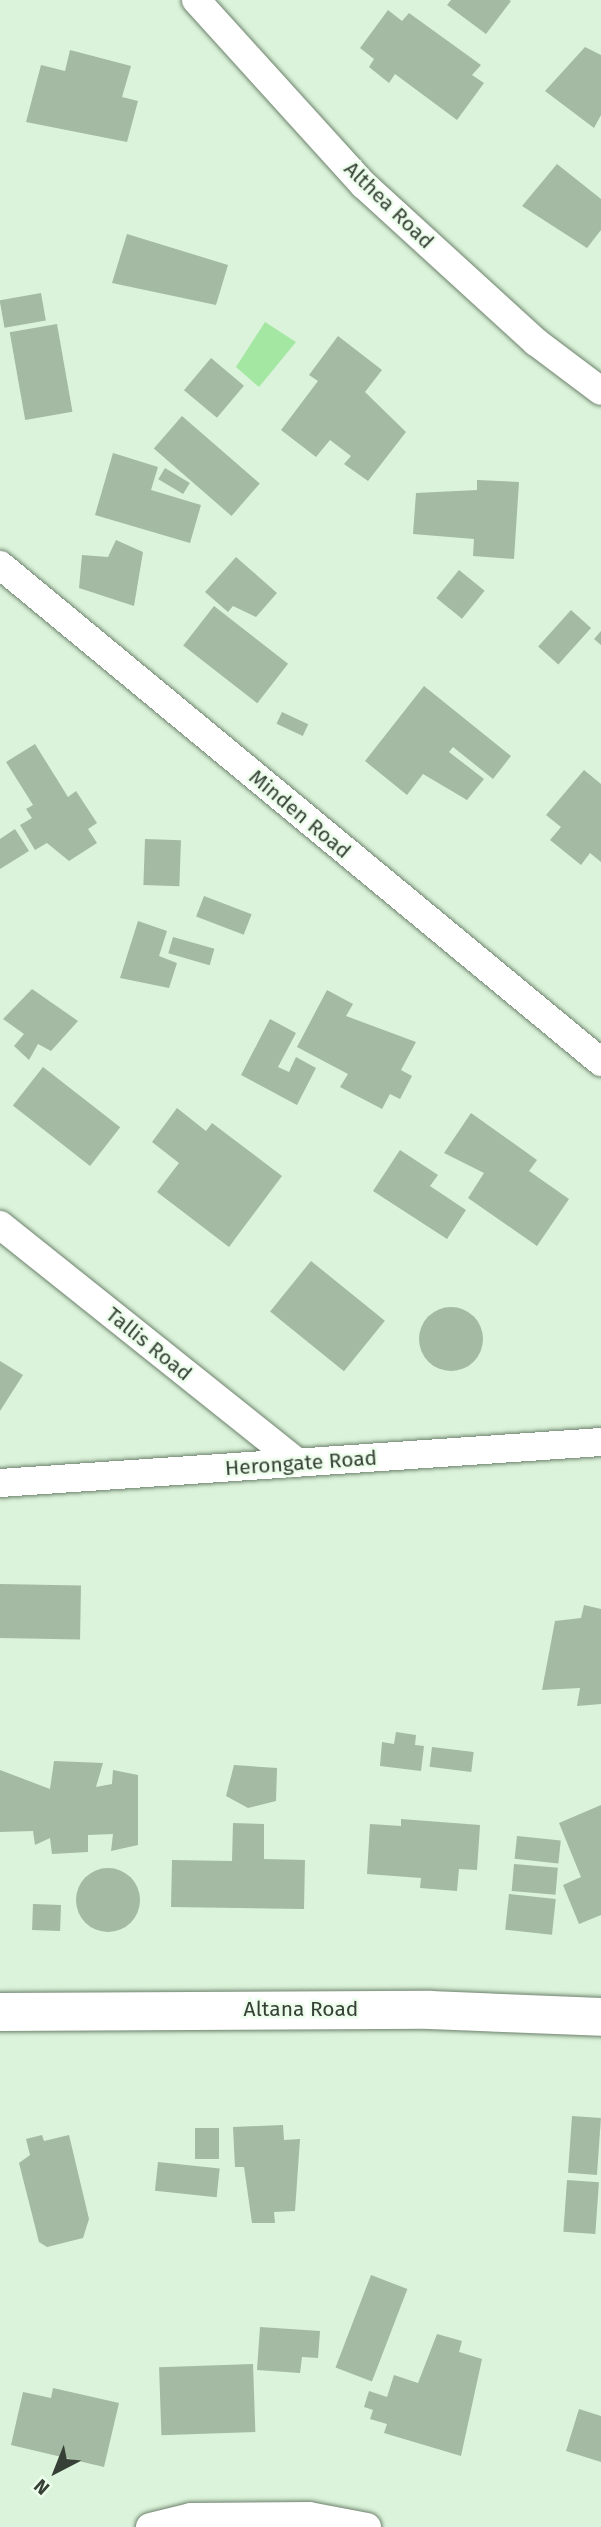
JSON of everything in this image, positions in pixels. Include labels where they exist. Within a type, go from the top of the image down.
[{"type":"main road","name":"Altana Road","points":[[0,2012],[403,2010],[601,2017]]},
{"type":"street","name":"Althea Road","points":[[196,0],[364,185],[536,342],[601,391]]},
{"type":"street","name":"Minden Road","points":[[0,565],[601,1062]]},
{"type":"street","name":"Tallis Road","points":[[0,1225],[298,1463]]},
{"type":"street","name":"Herongate Road","points":[[0,1483],[601,1442]]},
{"type":"street","points":[[150,2527],[191,2517],[309,2516],[367,2527]]},
{"type":"shaded area","points":[[265,322],[296,342],[259,387],[236,367]]},
{"type":"building","points":[[451,0],[511,1],[486,34],[447,5]]},
{"type":"building","points":[[388,10],[402,21],[409,13],[481,65],[472,75],[484,83],[457,120],[395,74],[389,83],[369,67],[374,59],[360,48]]},
{"type":"building","points":[[585,47],[601,55],[601,115],[594,128],[545,91]]},
{"type":"building","points":[[70,50],[131,66],[122,97],[138,101],[127,142],[26,122],[41,65],[65,71]]},
{"type":"building","points":[[557,164],[601,199],[601,230],[587,248],[522,206]]},
{"type":"building","points":[[127,234],[228,265],[216,305],[112,283]]},
{"type":"building","points":[[41,293],[46,321],[5,328],[0,300]]},
{"type":"building","points":[[57,324],[72,412],[25,420],[10,332]]},
{"type":"building","points":[[338,336],[382,370],[365,392],[406,432],[368,481],[344,464],[351,456],[330,440],[316,457],[281,430],[318,381],[309,375]]},
{"type":"building","points":[[211,358],[244,386],[217,418],[184,390]]},
{"type":"building","points":[[182,416],[260,484],[232,516],[154,448]]},
{"type":"building","points":[[113,453],[158,467],[151,490],[201,505],[190,543],[95,515]]},
{"type":"building","points":[[165,468],[190,483],[183,494],[158,479]]},
{"type":"building","points":[[477,480],[519,482],[514,559],[473,556],[474,539],[413,534],[416,493],[477,490]]},
{"type":"building","points":[[116,540],[143,552],[134,606],[79,588],[82,555],[108,557]]},
{"type":"building","points":[[236,557],[277,593],[256,617],[233,606],[228,612],[205,592]]},
{"type":"building","points":[[459,570],[485,591],[462,619],[436,598]]},
{"type":"building","points":[[214,606],[288,664],[257,703],[183,645]]},
{"type":"building","points":[[571,610],[591,628],[558,664],[538,646]]},
{"type":"building","points":[[601,631],[601,645],[594,639]]},
{"type":"building","points":[[424,686],[511,756],[493,779],[453,747],[449,752],[484,779],[467,800],[423,774],[407,795],[365,761]]},
{"type":"building","points":[[282,712],[308,724],[303,736],[277,724]]},
{"type":"building","points":[[35,744],[68,797],[76,791],[97,823],[88,829],[97,843],[69,861],[47,843],[35,850],[20,825],[32,818],[26,809],[33,805],[6,762]]},
{"type":"building","points":[[584,770],[601,784],[601,862],[590,853],[581,865],[550,840],[561,827],[546,815]]},
{"type":"building","points":[[15,829],[29,851],[0,869],[0,839]]},
{"type":"building","points":[[145,839],[181,840],[179,886],[143,885]]},
{"type":"building","points":[[204,896],[252,914],[244,935],[196,917]]},
{"type":"building","points":[[138,921],[167,931],[159,956],[177,963],[169,988],[120,978]]},
{"type":"building","points":[[173,937],[214,949],[210,965],[168,953]]},
{"type":"building","points":[[32,989],[78,1021],[51,1051],[38,1044],[29,1060],[14,1046],[24,1034],[3,1019]]},
{"type":"building","points":[[327,990],[353,1004],[346,1016],[416,1042],[401,1070],[412,1076],[400,1099],[390,1094],[382,1109],[340,1087],[348,1074],[297,1047]]},
{"type":"building","points":[[270,1019],[296,1033],[278,1067],[289,1072],[296,1057],[316,1068],[297,1105],[241,1075]]},
{"type":"building","points":[[43,1067],[120,1127],[90,1166],[13,1106]]},
{"type":"building","points":[[177,1108],[206,1131],[212,1123],[282,1176],[229,1247],[157,1192],[179,1163],[152,1142]]},
{"type":"building","points":[[471,1113],[537,1160],[529,1171],[569,1199],[537,1246],[468,1198],[484,1173],[444,1153]]},
{"type":"building","points":[[400,1150],[438,1175],[430,1186],[466,1210],[447,1239],[373,1191]]},
{"type":"building","points":[[311,1261],[385,1321],[344,1371],[270,1312]]},
{"type":"building","points":[[451,1307],[469,1313],[477,1321],[483,1339],[477,1357],[469,1365],[451,1371],[433,1365],[425,1357],[419,1339],[425,1321],[433,1313]]},
{"type":"building","points":[[0,1361],[23,1375],[0,1411]]},
{"type":"building","points":[[0,1584],[81,1585],[80,1639],[0,1638]]},
{"type":"building","points":[[584,1605],[601,1609],[601,1704],[577,1706],[580,1688],[542,1690],[555,1621],[581,1618]]},
{"type":"building","points":[[396,1732],[416,1735],[415,1745],[424,1746],[421,1771],[380,1766],[382,1742],[394,1744]]},
{"type":"building","points":[[432,1747],[474,1752],[471,1772],[430,1767]]},
{"type":"building","points":[[54,1761],[103,1763],[96,1787],[112,1784],[113,1770],[138,1775],[138,1845],[111,1851],[113,1834],[88,1835],[88,1852],[52,1854],[50,1838],[35,1845],[33,1831],[0,1832],[0,1770],[50,1789]]},
{"type":"building","points":[[234,1765],[277,1768],[276,1801],[248,1808],[226,1796]]},
{"type":"building","points":[[601,1805],[601,1915],[579,1924],[563,1885],[581,1877],[559,1823]]},
{"type":"building","points":[[401,1819],[480,1825],[477,1870],[459,1869],[457,1891],[420,1888],[421,1878],[367,1874],[370,1824],[401,1826]]},
{"type":"building","points":[[233,1823],[264,1824],[264,1859],[305,1860],[304,1909],[171,1907],[172,1860],[232,1861]]},
{"type":"building","points":[[517,1836],[561,1841],[558,1863],[515,1859]]},
{"type":"building","points":[[514,1864],[558,1868],[555,1895],[512,1891]]},
{"type":"building","points":[[108,1868],[126,1874],[134,1882],[140,1900],[134,1918],[126,1926],[108,1932],[90,1926],[82,1918],[76,1900],[82,1882],[90,1874]]},
{"type":"building","points":[[509,1894],[556,1899],[552,1935],[505,1930]]},
{"type":"building","points":[[33,1904],[61,1905],[60,1931],[32,1930]]},
{"type":"building","points":[[572,2116],[601,2118],[597,2175],[568,2173]]},
{"type":"building","points":[[283,2125],[284,2140],[300,2139],[295,2211],[274,2212],[275,2223],[252,2223],[244,2167],[235,2167],[233,2127]]},
{"type":"building","points":[[195,2128],[219,2128],[219,2159],[195,2159]]},
{"type":"building","points":[[42,2135],[44,2141],[69,2135],[89,2219],[83,2238],[47,2247],[39,2242],[19,2163],[30,2155],[26,2139]]},
{"type":"building","points":[[158,2162],[220,2168],[217,2197],[155,2191]]},
{"type":"building","points":[[567,2180],[599,2182],[595,2234],[563,2232]]},
{"type":"building","points":[[371,2275],[407,2289],[372,2381],[336,2367]]},
{"type":"building","points":[[260,2327],[320,2331],[318,2358],[302,2357],[300,2373],[257,2370]]},
{"type":"building","points":[[437,2334],[462,2341],[459,2352],[482,2359],[461,2456],[384,2433],[387,2424],[370,2419],[373,2410],[364,2407],[369,2391],[387,2397],[394,2375],[418,2383]]},
{"type":"building","points":[[253,2364],[255,2432],[161,2435],[159,2367]]},
{"type":"building","points":[[53,2388],[119,2403],[104,2467],[11,2445],[23,2392],[51,2398]]},
{"type":"building","points":[[579,2409],[601,2416],[601,2462],[566,2451]]}]
